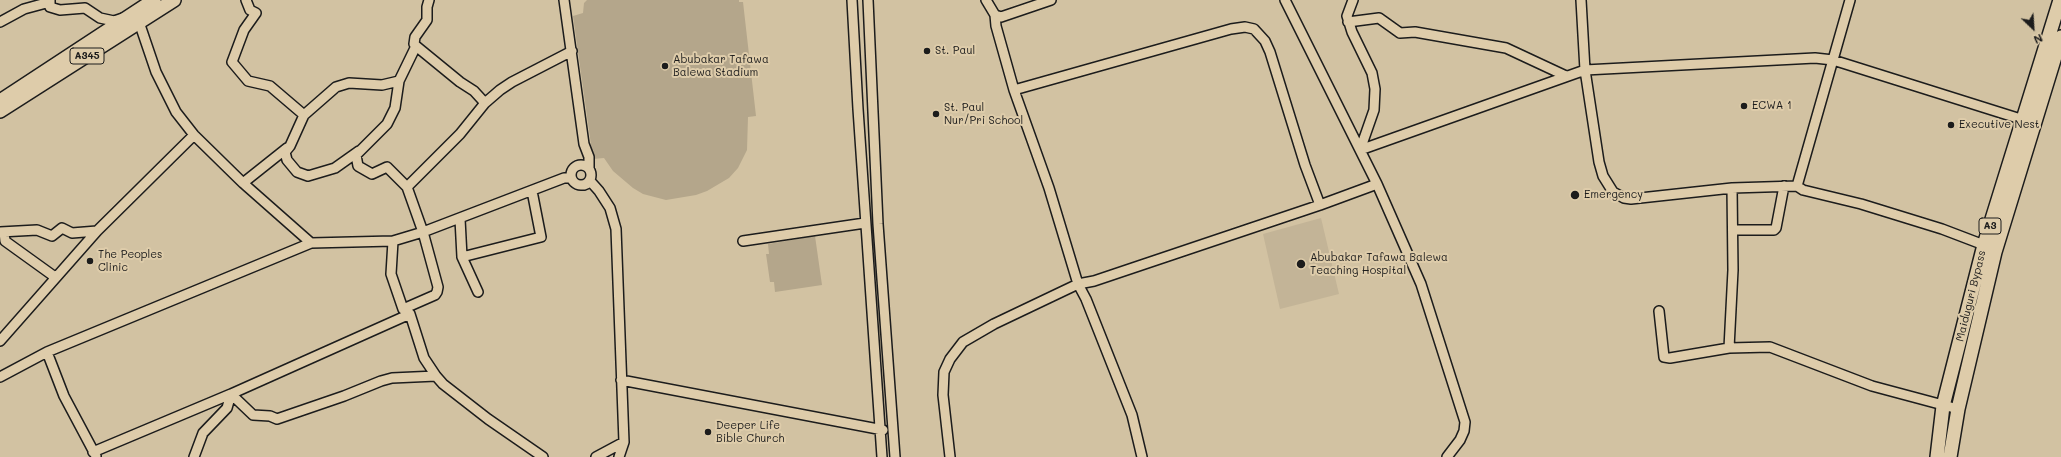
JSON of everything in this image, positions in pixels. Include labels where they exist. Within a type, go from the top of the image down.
[{"type":"highway","name":"A345","points":[[0,111],[135,19],[154,0]]},
{"type":"highway","name":"A345","points":[[0,100],[135,19],[174,0]]},
{"type":"highway","name":"Maiduguri Bypass","points":[[1950,457],[1958,409],[1995,252],[2060,0]]},
{"type":"highway","name":"Maiduguri Bypass","points":[[1937,457],[1944,406],[1984,245],[2028,121],[2061,37]]},
{"type":"street","points":[[246,0],[250,10],[256,13],[244,30],[232,62],[248,81],[270,86],[304,115]]},
{"type":"street","points":[[430,0],[427,7],[427,20],[415,37],[414,44],[460,82],[474,91],[485,103]]},
{"type":"street","points":[[564,0],[584,144],[589,156],[589,168],[591,173],[581,182]]},
{"type":"street","points":[[852,0],[865,223],[882,457]]},
{"type":"street","points":[[868,0],[878,224],[895,457]]},
{"type":"street","points":[[986,0],[995,15],[998,37],[1014,90],[1049,188],[1078,284],[1086,299],[1132,414],[1142,457]]},
{"type":"street","points":[[995,15],[1001,17],[1051,0]]},
{"type":"street","points":[[1284,0],[1377,184],[1418,277],[1464,412],[1464,432],[1448,457]]},
{"type":"street","points":[[1353,0],[1347,16],[1348,22],[1372,74],[1375,89],[1374,110],[1360,150]]},
{"type":"street","points":[[1581,0],[1585,70],[1599,162],[1603,176],[1613,192],[1624,198],[1631,199],[1732,188],[1797,186],[1803,190],[1861,204],[1942,229],[1984,245]]},
{"type":"street","points":[[1797,186],[1850,0]]},
{"type":"street","points":[[0,22],[24,9],[50,1],[50,7],[65,10],[85,8],[100,18],[114,21],[135,19],[156,72],[176,112],[194,135],[243,183],[311,243]]},
{"type":"street","points":[[1348,22],[1378,18],[1400,33],[1415,32],[1506,48],[1566,76]]},
{"type":"street","points":[[1014,90],[1230,29],[1245,27],[1254,30],[1262,37],[1270,52],[1302,159],[1320,205]]},
{"type":"street","points":[[47,352],[64,396],[95,455],[231,394],[406,312],[435,295],[438,287],[423,232],[407,187],[387,167],[372,174],[358,166],[356,155],[366,147],[387,124],[395,108],[400,80],[416,46]]},
{"type":"street","points":[[407,187],[460,134],[485,103],[512,82],[572,51]]},
{"type":"street","points":[[1360,150],[1585,70],[1815,58],[1833,60],[2028,121]]},
{"type":"street","points":[[366,147],[335,168],[308,176],[297,172],[287,160],[285,152],[290,146],[304,115],[331,91],[341,85],[358,83],[382,85],[400,80]]},
{"type":"street","points":[[0,341],[97,231],[194,135]]},
{"type":"street","points":[[581,182],[572,171],[577,166],[581,157],[584,144]]},
{"type":"street","points":[[243,183],[290,146]]},
{"type":"street","points":[[577,166],[583,165],[589,168]]},
{"type":"street","points":[[0,377],[47,352],[311,243],[393,241],[423,232],[564,178],[581,182],[596,180],[599,191],[610,208],[616,229],[624,442],[619,457]]},
{"type":"street","points":[[950,457],[943,395],[944,372],[950,359],[964,342],[994,324],[1078,284],[1094,281],[1320,205],[1377,184]]},
{"type":"street","points":[[1733,230],[1774,230],[1776,228],[1784,186]]},
{"type":"street","points":[[1729,348],[1733,230],[1732,188]]},
{"type":"street","points":[[462,256],[541,237],[532,191]]},
{"type":"street","points":[[460,218],[462,256],[478,292]]},
{"type":"street","points":[[744,241],[865,223]]},
{"type":"street","points":[[55,277],[5,241],[2,232],[37,230],[52,236],[62,228],[72,233],[97,231]]},
{"type":"street","points":[[393,241],[391,274],[424,358],[436,376],[443,384],[488,419],[543,457]]},
{"type":"street","points":[[1659,311],[1664,358],[1729,348],[1770,347],[1872,386],[1958,409]]},
{"type":"street","points":[[231,394],[253,415],[270,416],[277,419],[392,378],[436,376]]},
{"type":"street","points":[[621,380],[879,430],[893,431]]},
{"type":"street","points":[[194,457],[203,433],[227,408],[231,394]]},
{"type":"street","points":[[596,457],[624,442]]},
{"type":"shaded area","name":"Abubakar Tafawa Balewa Stadium","points":[[587,0],[739,0],[739,2],[743,2],[756,116],[748,117],[747,150],[738,168],[729,178],[707,191],[696,195],[666,200],[643,194],[633,188],[613,171],[604,158],[593,159],[573,16],[583,13],[584,3]]},
{"type":"shaded area","name":"Abubakar Tafawa Balewa Teaching Hospital","points":[[1321,218],[1339,294],[1280,309],[1263,234]]},
{"type":"shaded area","points":[[815,236],[822,285],[775,292],[774,282],[770,282],[766,254],[769,254],[768,244]]},
{"type":"place","name":"St. Paul","points":[[927,51]]},
{"type":"place","name":"Abubakar Tafawa Balewa Stadium","points":[[665,66]]},
{"type":"place","name":"ECWA 1","points":[[1744,106]]},
{"type":"place","name":"St. Paul Nur/Pri School","points":[[936,114]]},
{"type":"place","name":"Executive Nest","points":[[1951,125]]},
{"type":"place","name":"Emergency","points":[[1575,195]]},
{"type":"place","name":"The Peoples Clinic","points":[[90,261]]},
{"type":"place","name":"Abubakar Tafawa Balewa Teaching Hospital","points":[[1301,264]]},
{"type":"place","name":"Deeper Life Bible Church","points":[[708,432]]}]
